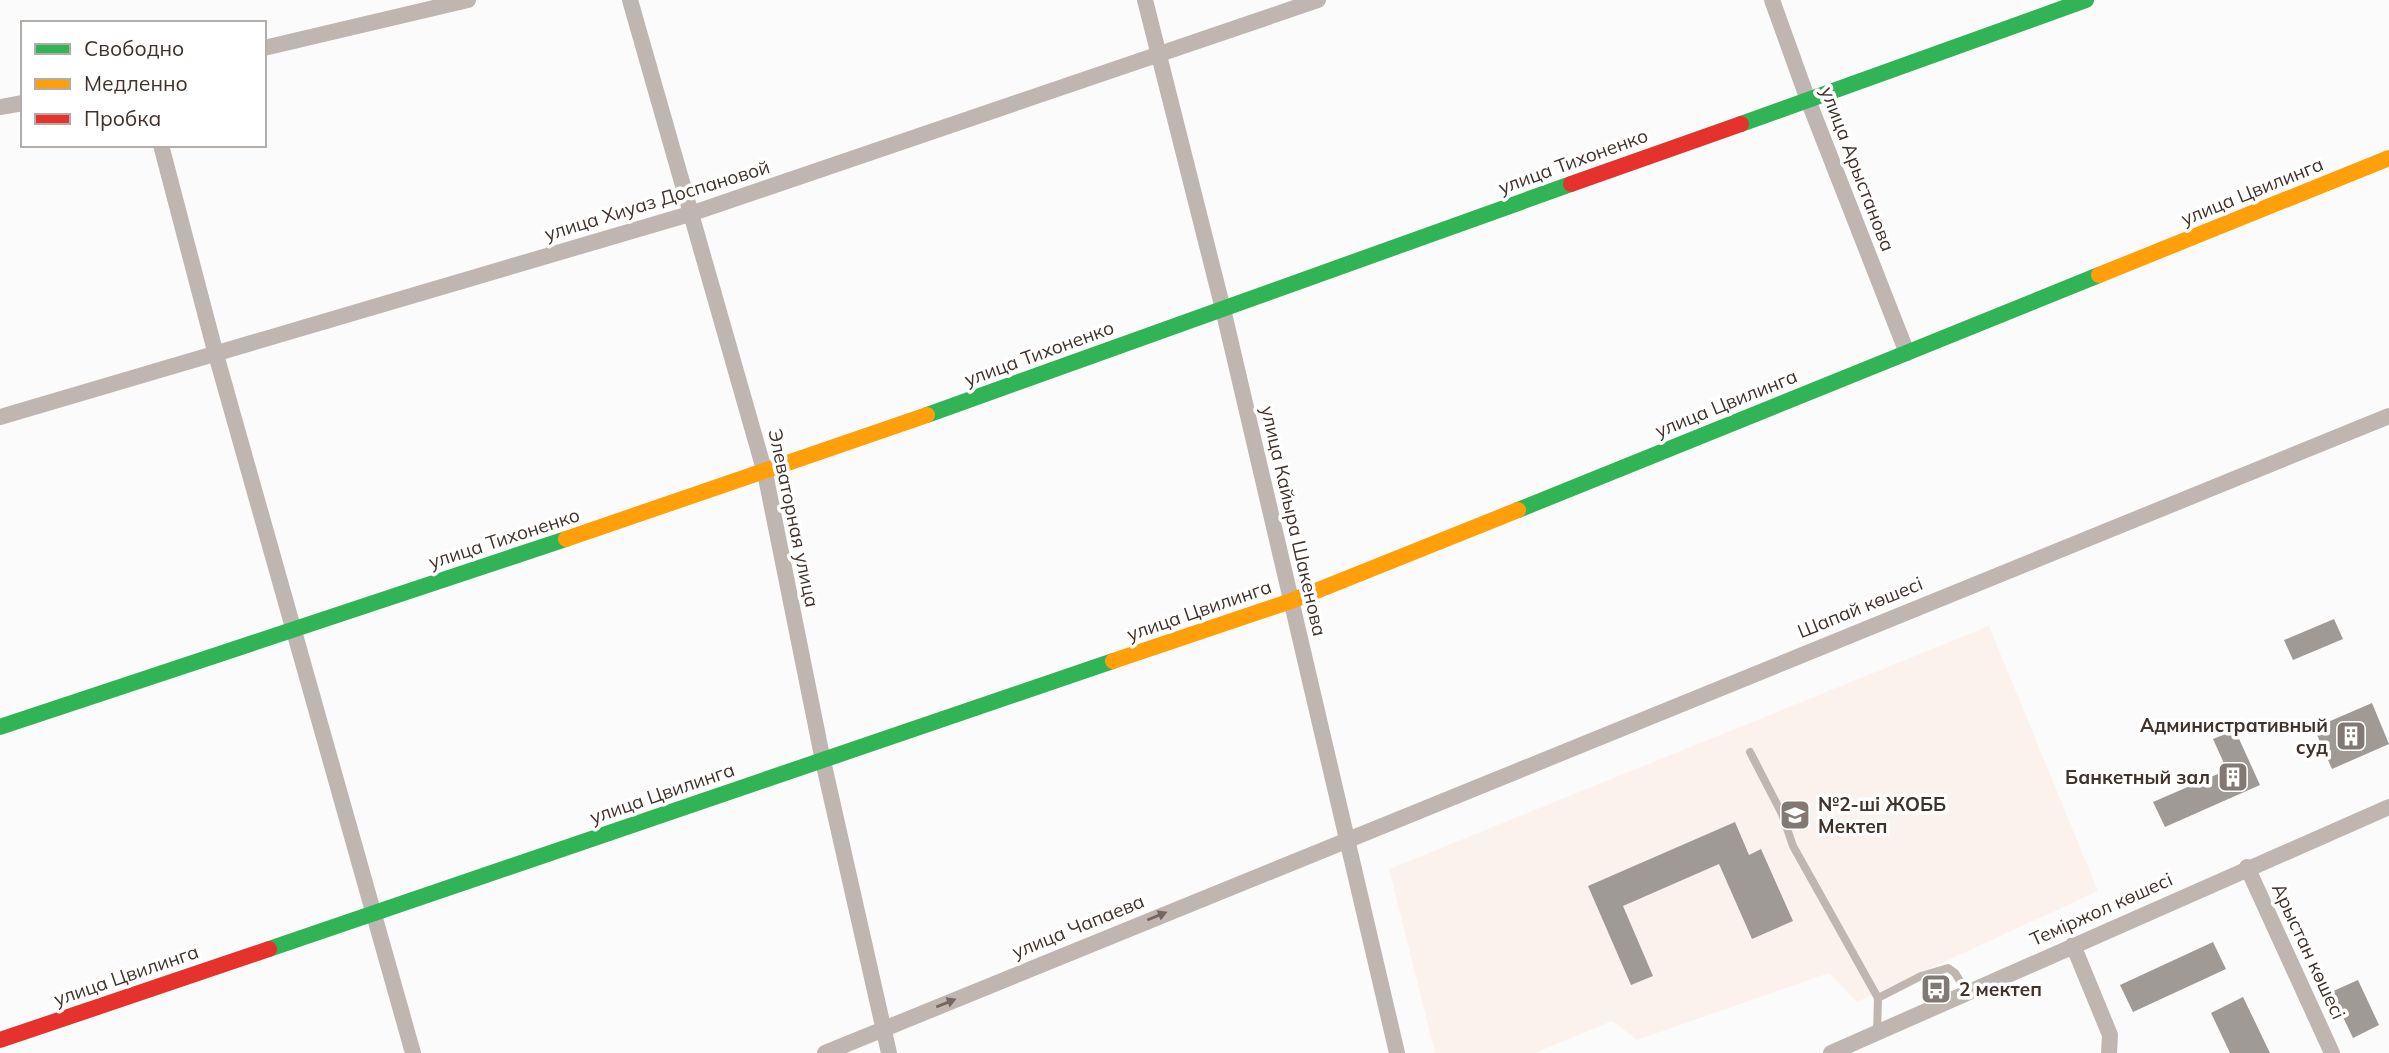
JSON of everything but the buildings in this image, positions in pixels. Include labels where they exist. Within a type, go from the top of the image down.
[{"type":"street","points":[[266,48],[468,0]]},
{"type":"street","name":"Элеваторная улица","points":[[630,0],[693,213],[765,473],[823,761],[889,1053]]},
{"type":"street","name":"улица Кайыра Шакенова","points":[[1145,0],[1223,309],[1397,1053]]},
{"type":"street","name":"улица Хиуаз Доспановой","points":[[0,417],[215,351],[693,213],[1318,0]]},
{"type":"street","name":"улица Арыстанова","points":[[1772,0],[1907,353]]},
{"type":"street","name":"улица Тихоненко","points":[[0,727],[765,473],[2086,0]]},
{"type":"street","points":[[0,107],[21,103]]},
{"type":"street","points":[[162,147],[215,351],[413,1053]]},
{"type":"street","name":"улица Цвилинга","points":[[0,1040],[1291,601],[2389,158]]},
{"type":"street","name":"Шапай көшесі","points":[[1347,838],[2389,416]]},
{"type":"street","name":"Теміржол көшесі","points":[[1831,1053],[2247,867],[2389,807]]},
{"type":"street","name":"улица Чапаева","points":[[825,1053],[1347,838]]},
{"type":"street","name":"Арыстан көшесі","points":[[2247,867],[2332,1053]]},
{"type":"street","points":[[2073,945],[2110,1035],[2109,1053]]},
{"type":"lane","points":[[1750,752],[1782,814],[1793,846],[1878,998],[1877,1032]]},
{"type":"lane","points":[[1878,998],[1939,968],[1955,973],[1967,992]]},
{"type":"shaded area","name":"№2-ші ЖОББ Мектеп","points":[[1989,626],[2098,891],[1857,1002],[1829,973],[1637,1040],[1612,1021],[1535,1053],[1435,1053],[1389,869]]},
{"type":"traffic: fast","points":[[1741,124],[2086,0]]},
{"type":"traffic: fast","points":[[927,415],[1571,184]]},
{"type":"traffic: fast","points":[[1518,510],[2099,275]]},
{"type":"traffic: fast","points":[[0,727],[566,539]]},
{"type":"traffic: fast","points":[[269,949],[1113,661]]},
{"type":"traffic: slow","points":[[2099,275],[2389,158]]},
{"type":"traffic: slow","points":[[566,539],[927,415]]},
{"type":"traffic: slow","points":[[1113,661],[1291,601],[1518,510]]},
{"type":"traffic: jam","points":[[1571,184],[1741,124]]},
{"type":"traffic: jam","points":[[0,1040],[269,949]]},
{"type":"place","name":"Административный суд","points":[[2351,736]]},
{"type":"place","name":"Банкетный зал","points":[[2233,777]]},
{"type":"place","name":"№2-ші ЖОББ Мектеп","points":[[1795,815]]},
{"type":"place","name":"2 мектеп","points":[[1936,989]]}]
